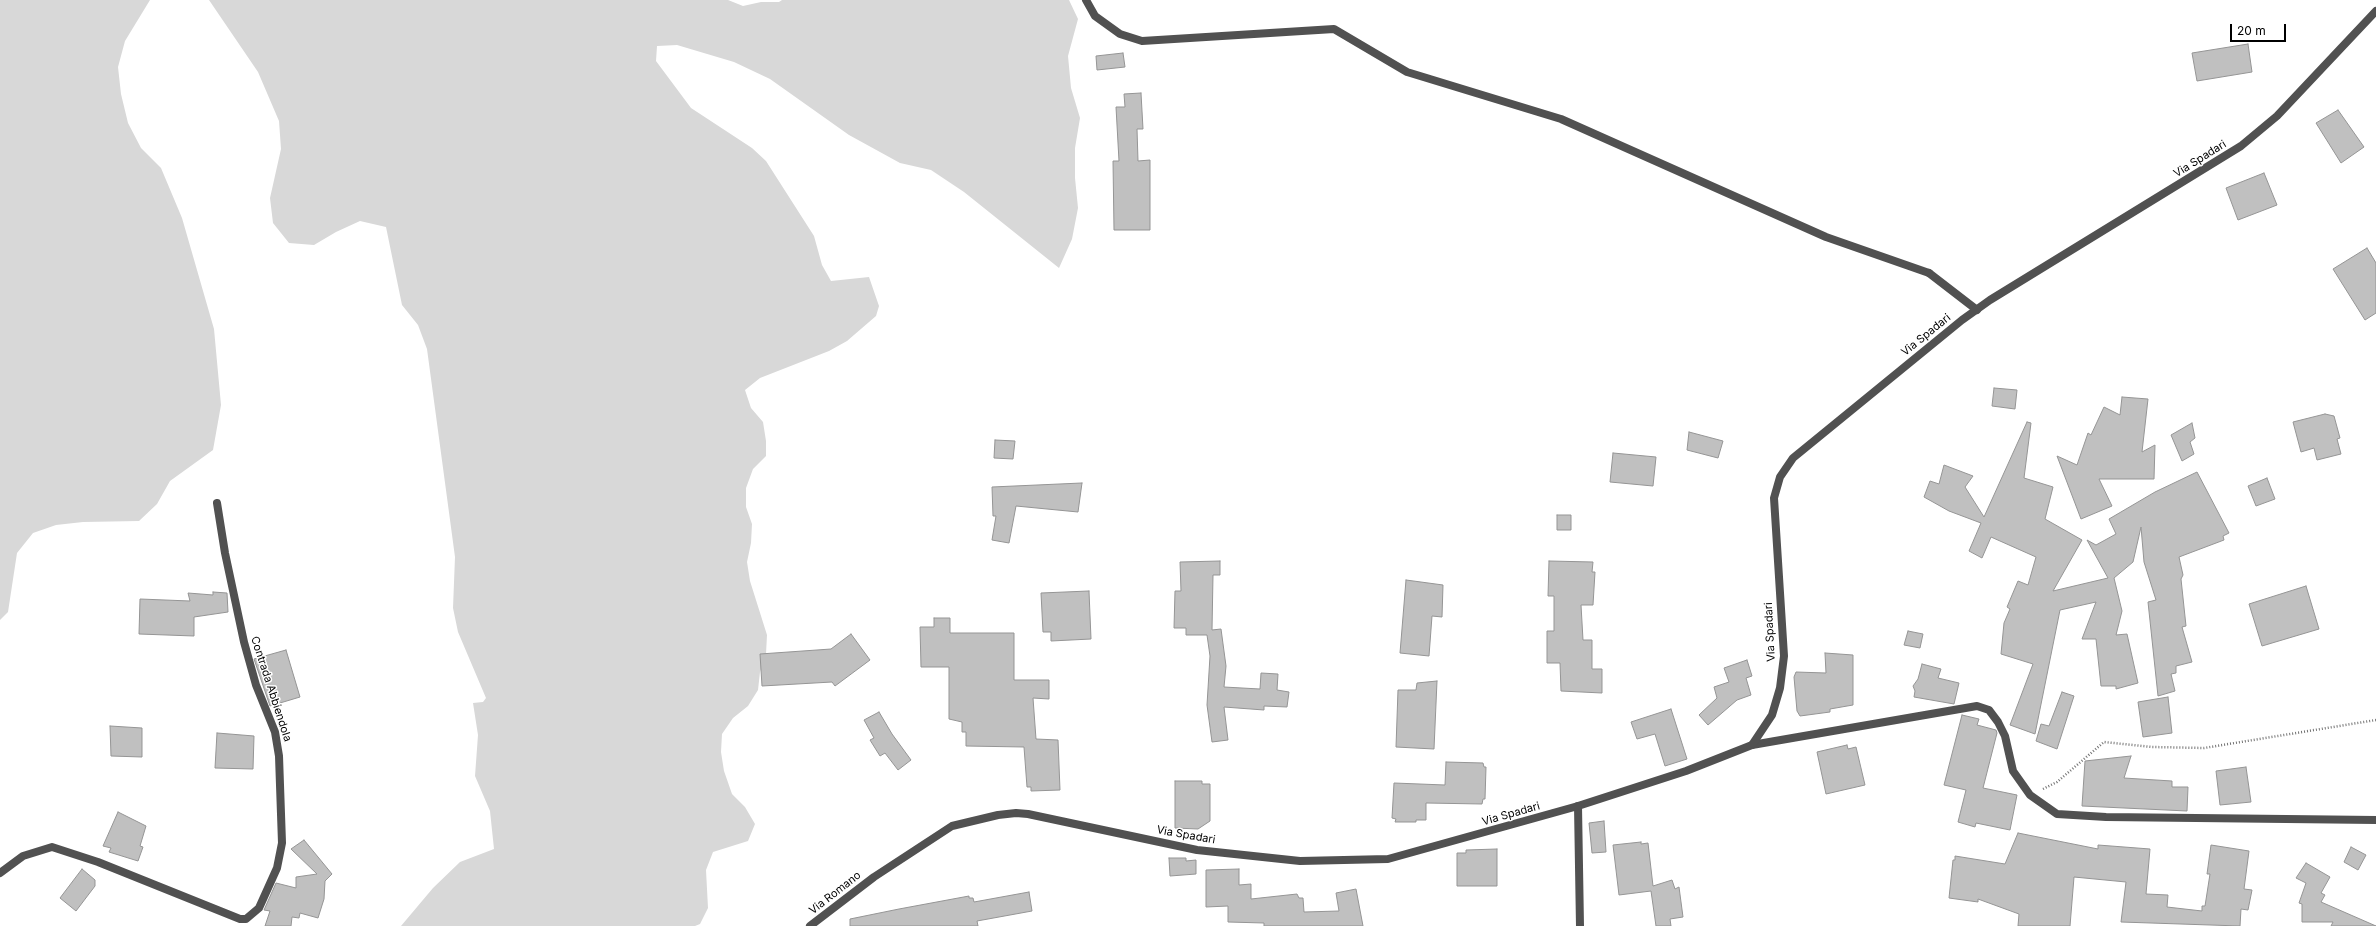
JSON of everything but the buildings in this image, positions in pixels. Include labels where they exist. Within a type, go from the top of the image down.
[{"type":"street","points":[[1086,0],[1095,16],[1120,34],[1142,41],[1334,30],[1407,72],[1561,119],[1826,237],[1929,273],[1977,310]]},
{"type":"street","name":"Via Spadari","points":[[874,877],[952,826],[1016,813],[1197,850],[1300,861],[1388,859],[1578,806],[1686,771],[1752,745],[1772,715],[1780,688],[1784,656],[1774,498],[1780,477],[1793,458],[1977,310],[2241,146],[2277,116],[2376,11]]},
{"type":"street","name":"Contrada Abbiendola","points":[[0,873],[23,856],[52,847],[98,862],[240,919],[246,919],[259,908],[277,868],[282,843],[279,756],[275,732],[256,685],[244,642],[225,553],[217,503]]},
{"type":"street","points":[[1752,745],[1976,706],[1989,710],[1998,722],[2005,736],[2013,771],[2030,795],[2057,814],[2079,816],[2376,820]]},
{"type":"street","points":[[1578,806],[1580,926]]},
{"type":"street","name":"Via Romano","points":[[810,926],[874,877]]},
{"type":"path","points":[[2030,795],[2056,782],[2104,742],[2152,747],[2204,748],[2376,720]]},
{"type":"shaded area","points":[[0,0],[150,0],[125,41],[118,67],[121,94],[128,123],[141,148],[161,168],[182,218],[214,329],[221,405],[213,450],[170,481],[157,504],[139,521],[83,522],[56,525],[33,533],[17,553],[8,612],[0,620]]},
{"type":"shaded area","points":[[209,0],[728,0],[743,6],[761,2],[779,2],[782,0],[1069,0],[1078,19],[1068,56],[1071,88],[1080,118],[1075,148],[1075,178],[1078,208],[1072,239],[1059,268],[964,192],[931,170],[900,163],[849,135],[770,79],[734,62],[677,45],[657,46],[656,61],[691,108],[752,148],[766,161],[814,236],[822,265],[831,281],[869,277],[879,306],[876,316],[847,341],[829,351],[760,378],[745,390],[751,408],[763,422],[766,441],[766,456],[753,469],[746,488],[746,507],[752,524],[751,543],[747,562],[750,581],[767,635],[766,654],[760,672],[758,690],[748,706],[733,718],[722,734],[721,752],[724,771],[732,794],[745,807],[755,824],[748,841],[713,852],[706,870],[708,908],[700,924],[695,926],[401,926],[433,888],[460,862],[494,849],[490,811],[475,776],[478,735],[473,703],[483,702],[486,698],[458,632],[453,608],[455,557],[427,349],[418,325],[402,305],[386,227],[360,221],[336,232],[314,245],[289,243],[273,223],[270,198],[281,149],[279,121],[258,72]]}]
